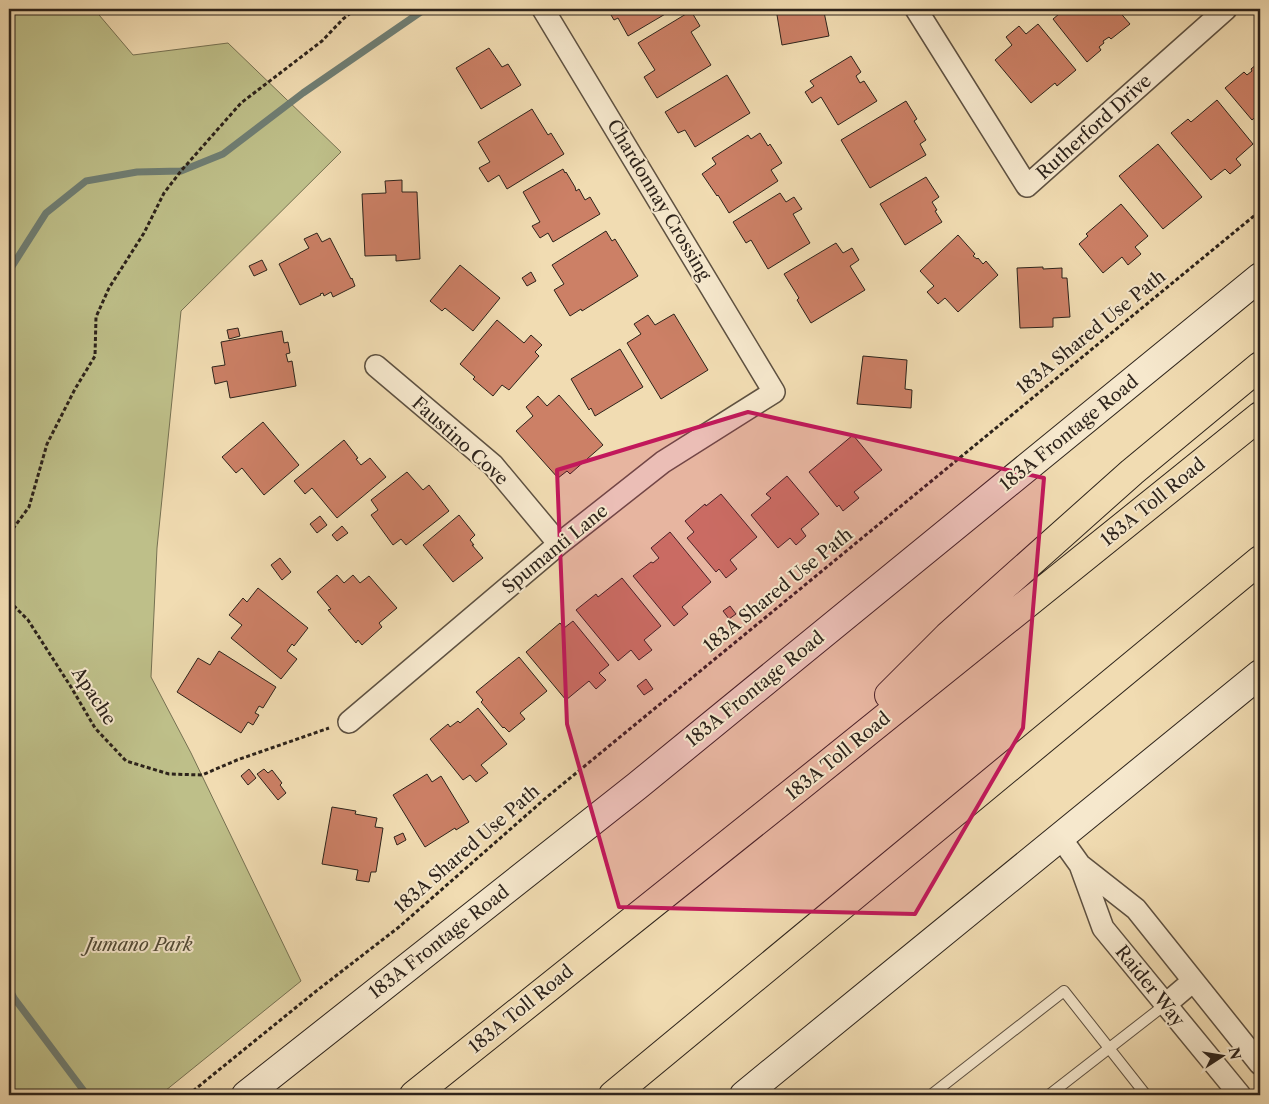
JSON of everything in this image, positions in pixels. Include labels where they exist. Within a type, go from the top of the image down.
[{"type":"highway","points":[[788,796],[948,636],[1132,472],[1260,366]]},
{"type":"highway","name":"183A Toll Road","points":[[414,1095],[1260,416]]},
{"type":"highway","points":[[613,1095],[1260,560]]},
{"type":"main road","name":"183A Frontage Road","points":[[246,1095],[637,786],[1260,277]]},
{"type":"main road","points":[[744,1095],[1260,674]]},
{"type":"street","name":"Chardonnay Crossing","points":[[543,9],[774,392]]},
{"type":"street","name":"Rutherford Drive","points":[[916,9],[1027,186],[1226,9]]},
{"type":"street","name":"Faustino Cove","points":[[376,366],[493,466],[559,544]]},
{"type":"street","name":"Spumanti Lane","points":[[349,722],[559,544],[663,462],[774,392]]},
{"type":"street","name":"Raider Way","points":[[1060,837],[1080,865],[1103,928],[1240,1095]]},
{"type":"street","name":"Raider Way","points":[[1080,865],[1136,909],[1260,1064]]},
{"type":"street","points":[[1166,1004],[1193,981]]},
{"type":"lane","points":[[931,1095],[1064,991],[1146,1095]]},
{"type":"lane","points":[[1049,1095],[1166,1004]]},
{"type":"path","points":[[9,534],[29,507],[47,444],[95,356],[96,317],[109,288],[144,233],[164,193],[241,103],[322,41],[343,19],[356,9]]},
{"type":"path","name":"183A Shared Use Path","points":[[188,1095],[315,992],[398,928],[555,791],[1260,211]]},
{"type":"path","name":"Apache","points":[[9,601],[28,620],[95,728],[126,761],[169,774],[202,775],[237,760],[349,722]]},
{"type":"highlighted area","points":[[748,412],[1044,478],[1023,728],[915,914],[619,907],[567,724],[557,470]]},
{"type":"green space","name":"Jumano Park","points":[[9,9],[94,9],[133,55],[228,43],[341,152],[181,311],[157,548],[151,677],[191,753],[301,981],[160,1095],[9,1095]]},
{"type":"building","points":[[603,9],[665,9],[667,13],[628,36],[618,18],[614,20],[608,10],[605,11]]},
{"type":"building","points":[[776,9],[822,9],[829,36],[782,45]]},
{"type":"building","points":[[1065,9],[1117,9],[1130,24],[1111,39],[1109,37],[1103,41],[1104,43],[1099,47],[1101,50],[1087,62],[1053,19]]},
{"type":"building","points":[[691,11],[700,26],[691,32],[711,65],[657,98],[644,77],[655,70],[638,43]]},
{"type":"building","points":[[1038,24],[1076,70],[1057,86],[1055,83],[1031,103],[995,60],[1012,45],[1006,37],[1019,26],[1026,34]]},
{"type":"building","points":[[489,48],[502,67],[508,64],[521,85],[481,109],[456,68]]},
{"type":"building","points":[[851,56],[861,72],[856,76],[860,83],[864,81],[877,101],[838,125],[821,97],[812,103],[805,92],[814,86],[810,81]]},
{"type":"building","points":[[1257,64],[1258,66],[1260,65],[1260,113],[1252,120],[1225,88],[1244,72],[1247,75]]},
{"type":"building","points":[[727,75],[750,113],[695,147],[685,130],[678,133],[665,112]]},
{"type":"building","points":[[1217,100],[1253,144],[1236,159],[1241,165],[1230,174],[1225,169],[1211,180],[1171,133],[1188,119],[1191,122]]},
{"type":"building","points":[[906,101],[917,119],[914,121],[926,140],[920,144],[926,155],[870,188],[841,140]]},
{"type":"building","points":[[532,109],[548,135],[551,133],[564,154],[507,189],[499,175],[488,182],[479,168],[490,162],[478,142]]},
{"type":"building","points":[[760,133],[768,146],[770,144],[782,163],[771,170],[778,181],[729,213],[702,174],[716,164],[712,158],[748,135],[751,139]]},
{"type":"building","points":[[1158,144],[1202,197],[1163,229],[1119,176]]},
{"type":"building","points":[[563,169],[576,191],[579,189],[585,200],[590,197],[600,214],[553,242],[548,233],[540,238],[532,226],[540,222],[523,192]]},
{"type":"building","points":[[926,177],[939,197],[932,202],[942,222],[905,245],[880,204]]},
{"type":"building","points":[[402,180],[402,192],[417,192],[420,259],[396,261],[396,255],[365,256],[362,194],[386,193],[385,181]]},
{"type":"building","points":[[780,193],[786,202],[794,197],[802,209],[793,214],[810,243],[768,269],[751,240],[746,243],[733,222]]},
{"type":"building","points":[[1121,204],[1148,236],[1135,247],[1141,254],[1128,265],[1122,257],[1103,273],[1079,244],[1088,236],[1086,234]]},
{"type":"building","points":[[606,231],[612,241],[615,239],[638,276],[582,311],[581,309],[570,316],[554,290],[564,284],[552,265]]},
{"type":"building","points":[[317,233],[322,242],[330,238],[355,286],[333,297],[331,292],[324,296],[323,293],[320,294],[300,305],[279,264],[309,248],[304,239]]},
{"type":"building","points":[[958,235],[975,254],[973,256],[978,258],[983,264],[986,261],[998,275],[958,312],[945,298],[938,304],[927,292],[934,286],[920,271]]},
{"type":"building","points":[[836,243],[843,253],[852,248],[859,260],[850,266],[865,290],[811,323],[797,300],[799,298],[784,274]]},
{"type":"building","points":[[262,260],[267,270],[254,276],[249,266]]},
{"type":"building","points":[[460,265],[500,298],[473,331],[445,308],[442,311],[430,301]]},
{"type":"building","points":[[1043,267],[1043,269],[1062,268],[1062,278],[1067,278],[1070,317],[1053,318],[1053,327],[1020,328],[1017,268]]},
{"type":"building","points":[[531,272],[536,281],[527,286],[522,278]]},
{"type":"building","points":[[674,314],[708,370],[661,399],[627,343],[641,334],[634,324],[648,315],[655,325]]},
{"type":"building","points":[[497,320],[524,343],[531,335],[542,345],[535,352],[539,356],[509,390],[502,385],[493,396],[473,379],[475,377],[460,364]]},
{"type":"building","points":[[238,328],[240,336],[229,339],[227,330]]},
{"type":"building","points":[[282,331],[284,343],[288,342],[290,353],[286,354],[288,362],[292,361],[296,386],[230,398],[227,381],[215,384],[212,367],[225,365],[221,342]]},
{"type":"building","points":[[620,349],[643,387],[595,416],[591,408],[589,410],[571,379]]},
{"type":"building","points":[[863,356],[907,360],[905,389],[912,390],[911,408],[857,404]]},
{"type":"building","points":[[559,395],[603,445],[570,474],[567,471],[558,478],[516,431],[533,416],[526,407],[538,396],[547,406]]},
{"type":"building","points":[[263,422],[299,465],[264,495],[242,468],[236,473],[222,457]]},
{"type":"building","points":[[853,435],[882,470],[854,492],[859,498],[843,511],[839,505],[837,507],[809,472]]},
{"type":"building","points":[[344,440],[361,465],[370,458],[386,477],[337,518],[312,488],[305,494],[294,481]]},
{"type":"building","points":[[407,472],[423,490],[429,485],[449,511],[406,545],[401,539],[393,545],[371,515],[378,510],[371,500]]},
{"type":"building","points":[[787,476],[819,514],[801,529],[806,536],[796,545],[790,538],[778,548],[751,515],[771,498],[766,494]]},
{"type":"building","points":[[721,494],[757,537],[730,560],[737,569],[726,578],[719,569],[716,572],[687,538],[694,532],[685,521],[705,504],[706,506]]},
{"type":"building","points":[[459,515],[475,535],[470,540],[483,558],[453,582],[423,545]]},
{"type":"building","points":[[320,516],[327,525],[317,533],[310,524]]},
{"type":"building","points":[[342,526],[348,533],[337,541],[332,535]]},
{"type":"building","points":[[670,532],[711,582],[682,607],[688,614],[674,626],[633,576],[659,558],[651,548]]},
{"type":"building","points":[[280,558],[291,572],[282,580],[271,565]]},
{"type":"building","points":[[337,575],[344,583],[353,575],[360,583],[369,576],[397,608],[379,623],[382,627],[362,645],[358,640],[356,643],[328,610],[331,609],[317,592]]},
{"type":"building","points":[[622,578],[661,626],[644,640],[652,650],[639,660],[631,650],[618,661],[576,610],[596,594],[598,597]]},
{"type":"building","points":[[258,588],[308,628],[294,646],[292,644],[287,651],[297,659],[281,679],[231,638],[242,625],[229,615],[243,598],[247,602]]},
{"type":"building","points":[[730,606],[736,614],[729,619],[723,611]]},
{"type":"building","points":[[573,621],[609,665],[599,673],[606,680],[596,689],[589,681],[566,700],[526,652],[560,623],[564,628]]},
{"type":"building","points":[[219,651],[276,687],[263,708],[259,706],[255,713],[259,715],[253,725],[248,722],[241,733],[177,692],[198,658],[210,665]]},
{"type":"building","points":[[519,657],[547,691],[520,713],[525,719],[509,732],[503,728],[481,702],[483,700],[476,692]]},
{"type":"building","points":[[646,679],[653,689],[644,695],[637,686]]},
{"type":"building","points":[[478,708],[507,744],[481,765],[488,773],[476,782],[470,775],[463,780],[430,739],[448,724],[450,727],[458,721],[460,723]]},
{"type":"building","points":[[249,769],[256,778],[248,785],[241,776]]},
{"type":"building","points":[[264,769],[268,773],[272,770],[282,783],[280,785],[286,793],[278,800],[257,774]]},
{"type":"building","points":[[427,774],[432,782],[441,776],[469,822],[456,830],[455,828],[425,847],[393,795]]},
{"type":"building","points":[[332,807],[356,811],[355,814],[377,818],[375,827],[383,828],[376,872],[371,872],[369,882],[356,880],[358,870],[322,864]]},
{"type":"building","points":[[403,833],[406,840],[397,845],[394,837]]},
{"type":"waterway","points":[[9,271],[46,213],[86,181],[137,172],[181,171],[223,154],[303,93],[425,9]]},
{"type":"waterway","points":[[9,988],[14,998],[87,1095]]}]
